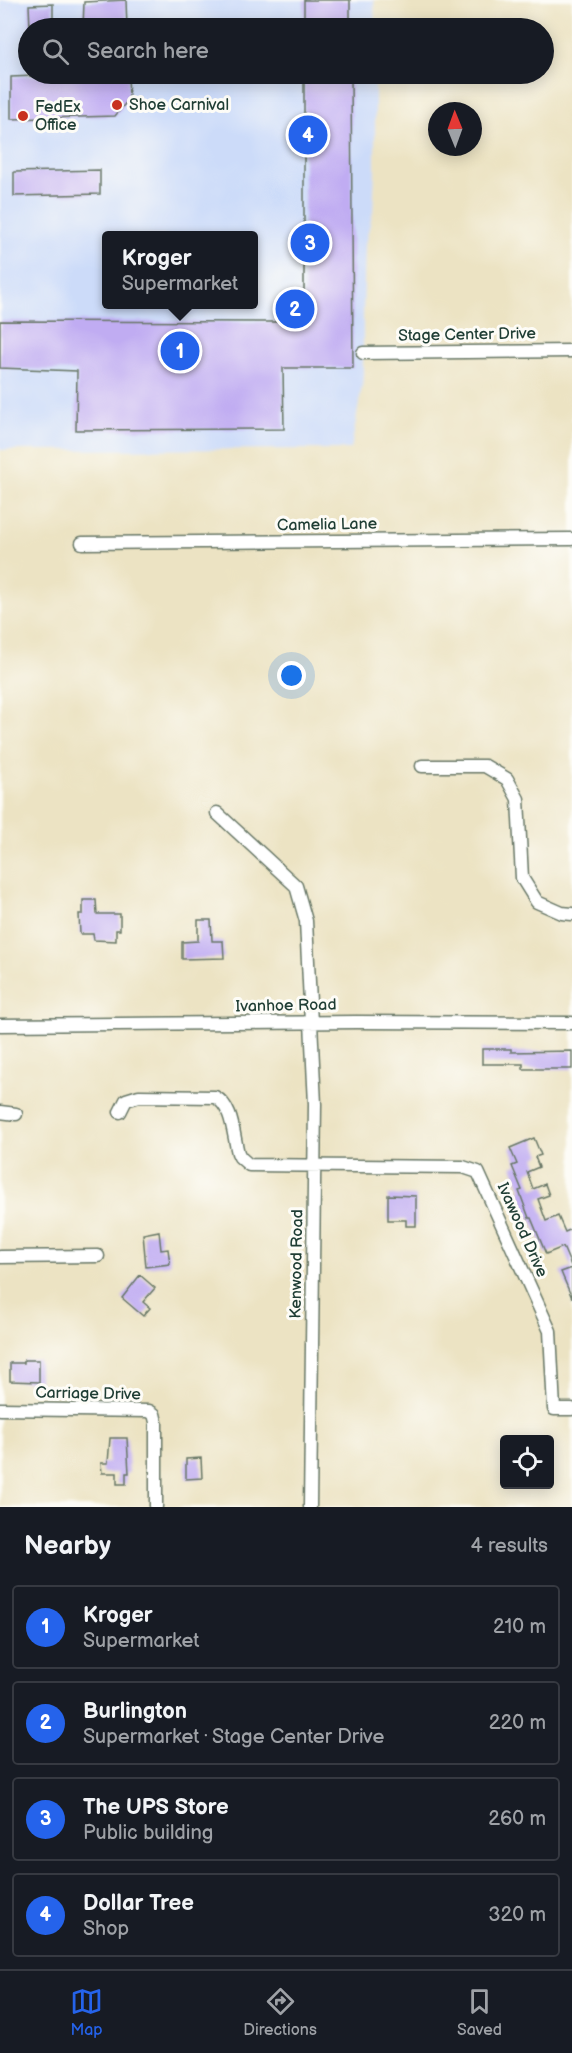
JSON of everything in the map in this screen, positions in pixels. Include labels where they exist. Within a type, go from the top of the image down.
[{"type":"street","name":"Stage Center Drive","points":[[363,353],[572,351]]},
{"type":"street","name":"Camelia Lane","points":[[82,543],[572,539]]},
{"type":"street","points":[[422,766],[485,766],[507,779],[519,799],[522,878],[537,902],[562,914],[572,914]]},
{"type":"street","name":"Kenwood Road","points":[[217,813],[296,886],[306,921],[315,1104],[310,1507]]},
{"type":"street","name":"Ivanhoe Road","points":[[0,1025],[572,1023]]},
{"type":"street","points":[[120,1112],[126,1100],[139,1096],[215,1097],[227,1108],[238,1153],[244,1162],[259,1166],[315,1166]]},
{"type":"street","points":[[0,1112],[16,1114]]},
{"type":"street","name":"Ivawood Drive","points":[[315,1166],[464,1167],[478,1172],[550,1331],[554,1409],[572,1409]]},
{"type":"street","points":[[0,1257],[98,1256]]},
{"type":"street","name":"Carriage Drive","points":[[0,1409],[144,1410],[154,1414],[156,1422],[156,1507]]},
{"type":"shaded area","points":[[0,0],[374,0],[375,18],[18,18],[18,84],[375,84],[373,212],[365,244],[363,380],[351,449],[0,450]]},
{"type":"building","points":[[126,0],[127,18],[83,18],[84,2]]},
{"type":"building","points":[[304,0],[350,0],[350,18],[304,18]]},
{"type":"building","points":[[53,4],[53,18],[30,18],[29,5]]},
{"type":"building","points":[[11,77],[18,77],[18,84],[128,84],[129,99],[115,116],[11,119]]},
{"type":"building","points":[[304,84],[351,84],[353,368],[283,368],[284,429],[76,430],[77,371],[0,368],[0,321],[275,322],[304,296]]},
{"type":"building","points":[[100,170],[100,194],[14,196],[14,172]]},
{"type":"building","points":[[83,900],[96,900],[97,914],[120,914],[120,930],[116,930],[116,941],[94,940],[93,934],[80,934],[79,914],[83,914]]},
{"type":"building","points":[[198,920],[211,920],[212,941],[223,941],[224,958],[182,959],[182,942],[198,941]]},
{"type":"building","points":[[482,1049],[511,1049],[511,1052],[572,1051],[572,1069],[523,1069],[523,1064],[482,1064]]},
{"type":"building","points":[[534,1138],[541,1155],[535,1157],[539,1167],[527,1172],[533,1189],[545,1184],[549,1195],[538,1199],[546,1221],[558,1216],[565,1232],[572,1229],[572,1268],[563,1247],[546,1254],[519,1191],[522,1190],[512,1166],[517,1164],[510,1148]]},
{"type":"building","points":[[388,1195],[416,1196],[416,1226],[406,1226],[406,1220],[388,1220]]},
{"type":"building","points":[[159,1231],[161,1250],[168,1249],[170,1264],[146,1267],[143,1234]]},
{"type":"building","points":[[572,1268],[572,1298],[561,1272]]},
{"type":"building","points":[[140,1275],[155,1288],[143,1302],[150,1308],[143,1316],[122,1298]]},
{"type":"building","points":[[24,1360],[39,1360],[39,1382],[10,1381],[10,1363],[24,1363]]},
{"type":"building","points":[[110,1438],[127,1438],[129,1473],[126,1473],[126,1484],[117,1484],[117,1473],[102,1473],[101,1463],[108,1463]]},
{"type":"building","points":[[201,1458],[202,1478],[186,1479],[186,1459]]},
{"type":"place","name":"Shoe Carnival","points":[[117,105]]},
{"type":"place","name":"FedEx Office","points":[[23,116]]},
{"type":"place","name":"Dollar Tree","points":[[308,135]]},
{"type":"place","name":"The UPS Store","points":[[310,243]]},
{"type":"place","name":"Burlington","points":[[295,309]]},
{"type":"place","name":"Kroger","points":[[180,351]]}]
